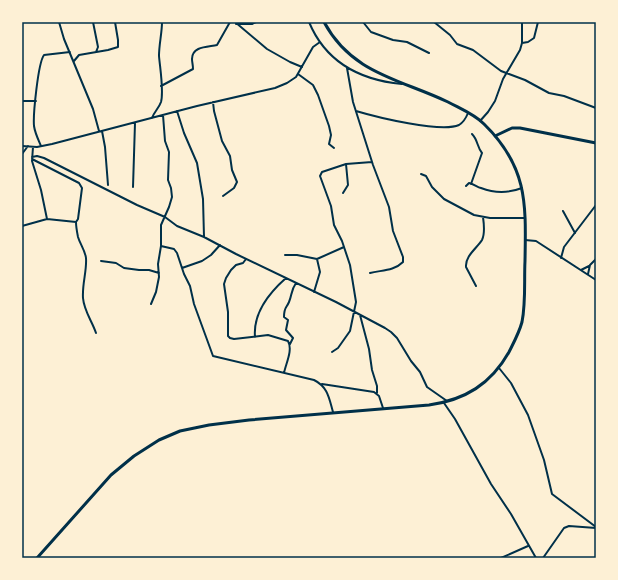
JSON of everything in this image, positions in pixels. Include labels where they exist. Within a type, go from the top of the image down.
[{"type":"main road","points":[[37,558],[111,475],[134,456],[159,440],[180,431],[209,424],[445,402],[464,396],[478,388],[500,368],[516,340],[522,321],[524,299],[525,205],[522,188],[511,159],[495,136],[484,124],[469,112],[428,93],[379,74],[361,64],[351,56],[335,38],[324,22]]},
{"type":"main road","points":[[495,136],[512,128],[520,128],[596,143]]},
{"type":"street","points":[[59,22],[101,132],[105,147],[108,185]]},
{"type":"street","points":[[93,22],[98,47],[96,52]]},
{"type":"street","points":[[74,61],[79,55],[118,47],[115,22]]},
{"type":"street","points":[[152,118],[161,103],[161,71],[159,56],[162,22]]},
{"type":"street","points":[[161,86],[193,69],[192,58],[194,53],[204,47],[216,45],[230,22]]},
{"type":"street","points":[[235,23],[252,24],[256,22]]},
{"type":"street","points":[[309,22],[320,42],[332,57],[347,68],[367,78],[390,83],[404,84]]},
{"type":"street","points":[[363,22],[371,32],[388,39],[406,42],[429,53]]},
{"type":"street","points":[[434,22],[450,35],[457,44],[473,50],[495,67],[506,73],[522,78],[549,93],[564,96],[596,108]]},
{"type":"street","points":[[480,121],[495,101],[506,73],[512,65],[522,43],[522,22]]},
{"type":"street","points":[[522,43],[528,42],[534,38],[538,22]]},
{"type":"street","points":[[235,23],[267,49],[302,67]]},
{"type":"street","points":[[22,146],[41,146],[101,132],[213,102],[275,88],[291,81],[298,74],[313,47],[320,42]]},
{"type":"street","points":[[41,146],[36,136],[34,124],[42,57],[44,55],[70,52]]},
{"type":"street","points":[[347,68],[350,92],[372,162],[389,207],[393,231],[404,260],[398,267],[393,269],[370,273]]},
{"type":"street","points":[[298,74],[316,89],[329,126],[331,135],[329,144],[334,148]]},
{"type":"street","points":[[22,101],[36,101]]},
{"type":"street","points":[[213,102],[221,136],[224,146],[230,156],[236,182],[234,188],[223,196]]},
{"type":"street","points":[[177,111],[184,133],[196,158],[203,198],[204,237]]},
{"type":"street","points":[[356,111],[391,120],[438,127],[458,126],[466,118],[469,112]]},
{"type":"street","points":[[151,304],[158,284],[161,225],[172,197],[168,180],[169,152],[165,141],[162,115]]},
{"type":"street","points":[[133,187],[135,123]]},
{"type":"street","points":[[471,184],[482,153],[478,148],[477,140],[472,134]]},
{"type":"street","points":[[22,154],[28,146]]},
{"type":"street","points":[[33,147],[32,158],[47,219]]},
{"type":"street","points":[[32,158],[37,156],[44,158],[137,205],[165,217],[176,226],[204,237],[391,332],[420,372],[427,387],[445,402],[491,484],[511,514],[536,558]]},
{"type":"street","points":[[32,158],[73,179],[81,186],[76,222],[78,238],[84,248],[86,259],[83,298],[87,316],[96,333]]},
{"type":"street","points":[[332,352],[338,348],[351,328],[356,302],[352,272],[344,247],[334,225],[331,206],[320,176],[322,172],[346,164],[372,162]]},
{"type":"street","points":[[344,193],[348,185],[346,164]]},
{"type":"street","points":[[421,174],[425,175],[432,187],[444,199],[474,215],[483,218],[525,218]]},
{"type":"street","points":[[466,186],[469,183],[482,188],[506,192],[522,188]]},
{"type":"street","points":[[561,258],[564,247],[596,205]]},
{"type":"street","points":[[563,211],[575,233]]},
{"type":"street","points":[[476,286],[466,264],[482,238],[484,231],[483,218]]},
{"type":"street","points":[[22,226],[47,219],[76,222]]},
{"type":"street","points":[[525,240],[536,241],[596,280]]},
{"type":"street","points":[[182,268],[202,262],[220,245]]},
{"type":"street","points":[[161,246],[176,251],[190,286],[194,304],[213,356],[305,377],[322,384],[377,393]]},
{"type":"street","points":[[285,255],[297,255],[317,259],[344,247]]},
{"type":"street","points":[[588,274],[590,266],[596,258]]},
{"type":"street","points":[[246,259],[243,263],[236,265],[226,278],[224,290],[228,312],[228,336],[234,339],[268,335],[285,340],[290,344]]},
{"type":"street","points":[[314,292],[320,272],[317,259]]},
{"type":"street","points":[[101,261],[114,263],[124,268],[149,270],[159,273]]},
{"type":"street","points":[[581,270],[590,266]]},
{"type":"street","points":[[255,337],[254,325],[256,319],[271,293],[286,278]]},
{"type":"street","points":[[284,372],[290,344],[293,338],[286,330],[288,320],[284,317],[284,312],[289,302],[291,291],[296,283]]},
{"type":"street","points":[[360,315],[369,349],[372,370],[377,386],[377,393],[381,398],[383,408]]},
{"type":"street","points":[[500,368],[511,383],[528,415],[544,460],[552,494],[596,527]]},
{"type":"street","points":[[322,384],[328,394],[332,412]]},
{"type":"street","points":[[543,558],[564,528],[569,526],[596,527]]},
{"type":"street","points":[[502,558],[528,546]]}]
